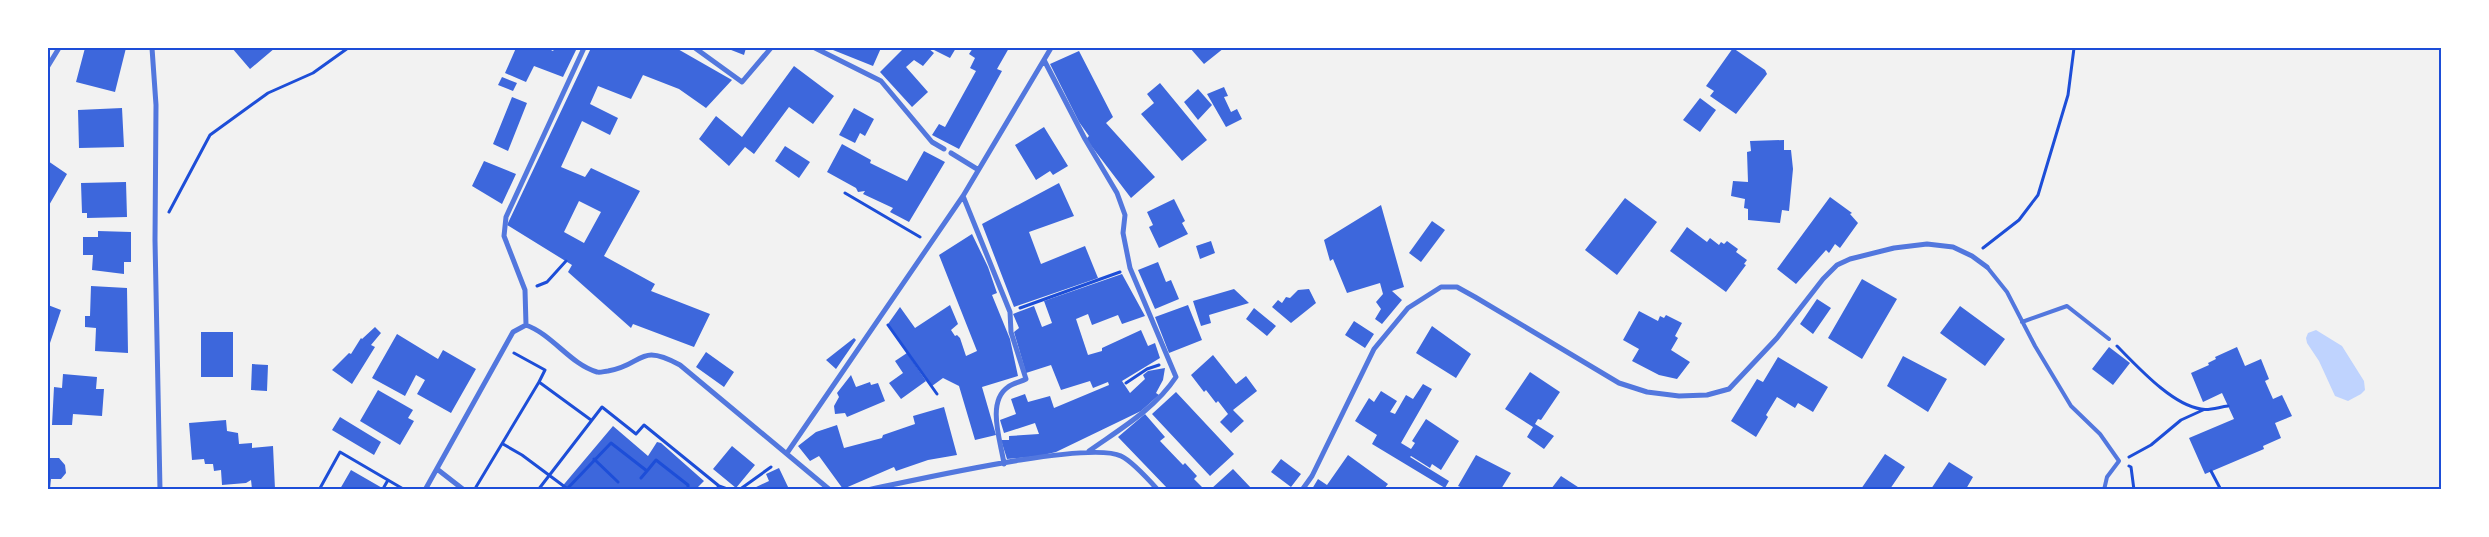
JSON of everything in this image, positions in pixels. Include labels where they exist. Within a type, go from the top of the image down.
[{"type":"street","points":[[48,66],[59,48]]},
{"type":"street","points":[[152,48],[156,104],[155,240],[160,490]]},
{"type":"street","points":[[526,325],[525,290],[504,236],[506,216],[584,48]]},
{"type":"street","points":[[695,48],[742,82],[771,48]]},
{"type":"street","points":[[815,48],[881,81],[932,142],[944,149]]},
{"type":"street","points":[[787,453],[962,196],[1051,48]]},
{"type":"street","points":[[1044,60],[1085,139],[1118,193],[1124,215],[1123,233],[1130,268],[1176,377],[1167,392],[1146,410],[1089,451]]},
{"type":"street","points":[[951,154],[977,169]]},
{"type":"street","points":[[962,196],[1010,312],[1011,332],[1026,379],[1008,387],[998,399],[996,413],[1004,464]]},
{"type":"street","points":[[1302,490],[1312,476],[1374,349],[1408,308],[1441,287],[1457,287],[1619,383],[1647,392],[1679,396],[1707,395],[1729,389],[1777,338],[1823,278],[1837,265],[1850,259],[1894,248],[1927,244],[1953,247],[1972,256],[1987,267]]},
{"type":"street","points":[[425,490],[513,332],[526,325]]},
{"type":"street","points":[[526,325],[538,330],[580,362],[598,372],[618,369],[643,355],[663,356],[680,366],[830,490]]},
{"type":"street","points":[[867,490],[1004,464],[1089,451],[1121,456],[1158,490]]},
{"type":"street","points":[[437,469],[464,490]]},
{"type":"lane","points":[[1987,267],[2007,292],[2070,406],[2100,434],[2119,461],[2107,477],[2104,490]]},
{"type":"lane","points":[[2022,322],[2067,306],[2109,339]]},
{"type":"path","points":[[168,214],[210,135],[268,93],[313,73],[348,48]]},
{"type":"path","points":[[442,48],[447,48]]},
{"type":"path","points":[[1972,256],[2019,220],[2038,195],[2068,95],[2074,48]]},
{"type":"path","points":[[845,193],[929,243]]},
{"type":"path","points":[[525,290],[547,282],[566,261]]},
{"type":"path","points":[[1010,312],[1130,268]]},
{"type":"path","points":[[881,315],[937,394]]},
{"type":"path","points":[[2109,339],[2138,367],[2179,400],[2203,410]]},
{"type":"path","points":[[479,490],[476,487],[545,370],[505,348]]},
{"type":"path","points":[[1126,383],[1147,369],[1169,362]]},
{"type":"path","points":[[539,382],[591,420]]},
{"type":"path","points":[[2119,461],[2136,455],[2181,420],[2203,410],[2228,406]]},
{"type":"path","points":[[538,490],[602,407],[636,434],[644,425],[717,488],[730,490]]},
{"type":"path","points":[[502,444],[550,474],[567,489],[611,443],[647,471]]},
{"type":"path","points":[[319,490],[340,452],[405,490]]},
{"type":"path","points":[[594,459],[618,482]]},
{"type":"path","points":[[641,478],[656,460],[688,485],[688,490]]},
{"type":"path","points":[[2119,461],[2131,467],[2134,490]]},
{"type":"path","points":[[739,490],[771,467]]},
{"type":"path","points":[[2211,471],[2221,490]]},
{"type":"path","points":[[384,486],[388,480]]},
{"type":"water","points":[[2316,330],[2342,346],[2364,381],[2365,390],[2361,394],[2348,401],[2335,396],[2319,361],[2307,343],[2308,333]]},
{"type":"building","points":[[85,48],[126,48],[115,92],[76,82]]},
{"type":"building","points":[[232,48],[275,48],[250,69]]},
{"type":"building","points":[[516,48],[547,48],[553,51],[555,48],[577,48],[563,77],[534,66],[526,82],[505,73]]},
{"type":"building","points":[[591,48],[676,48],[732,80],[706,108],[679,89],[643,75],[631,99],[598,86],[590,104],[618,118],[610,135],[582,121],[561,167],[585,177],[591,168],[640,191],[604,256],[655,284],[651,291],[710,314],[694,347],[633,324],[631,328],[568,272],[572,265],[507,225]],"holes":[[[579,201],[601,212],[584,243],[564,232]]]},
{"type":"building","points":[[726,48],[746,48],[744,55]]},
{"type":"building","points":[[828,48],[881,48],[873,66]]},
{"type":"building","points":[[904,48],[928,48],[934,53],[923,66],[914,60],[906,67],[928,92],[912,107],[880,72]]},
{"type":"building","points":[[930,48],[956,48],[950,58]]},
{"type":"building","points":[[973,48],[1009,48],[997,69],[1002,71],[959,149],[932,135],[939,124],[945,127],[976,71],[970,68],[975,58],[969,54]]},
{"type":"building","points":[[1190,48],[1224,48],[1204,64]]},
{"type":"building","points":[[1733,48],[1765,70],[1767,74],[1736,114],[1710,96],[1714,91],[1706,86]]},
{"type":"building","points":[[1079,51],[1113,117],[1106,123],[1155,177],[1131,198],[1086,139],[1089,136],[1079,122],[1050,64]]},
{"type":"building","points":[[794,66],[834,96],[813,124],[789,107],[754,154],[745,147],[729,166],[699,139],[716,116],[742,137]]},
{"type":"building","points":[[502,77],[517,83],[513,91],[498,85]]},
{"type":"building","points":[[1160,83],[1207,140],[1182,161],[1141,114],[1154,103],[1147,94]]},
{"type":"building","points":[[1224,87],[1228,96],[1224,97],[1231,112],[1237,109],[1242,119],[1226,127],[1207,94]]},
{"type":"building","points":[[1198,89],[1212,105],[1198,120],[1184,102]]},
{"type":"building","points":[[512,97],[527,103],[508,151],[493,144]]},
{"type":"building","points":[[1700,98],[1716,110],[1700,132],[1683,120]]},
{"type":"building","points":[[122,108],[124,147],[79,148],[78,110]]},
{"type":"building","points":[[854,108],[874,119],[865,136],[860,133],[855,143],[839,135]]},
{"type":"building","points":[[1044,127],[1068,166],[1053,175],[1050,171],[1036,180],[1015,145]]},
{"type":"building","points":[[1784,140],[1784,150],[1791,150],[1793,169],[1789,211],[1782,210],[1780,223],[1748,220],[1748,209],[1744,208],[1745,199],[1731,196],[1733,181],[1748,182],[1747,152],[1751,151],[1750,141]]},
{"type":"building","points":[[842,144],[871,160],[870,163],[907,181],[924,151],[945,162],[909,222],[890,212],[893,208],[863,194],[865,191],[858,192],[856,188],[827,172]]},
{"type":"building","points":[[785,146],[810,162],[799,178],[775,161]]},
{"type":"building","points":[[48,161],[67,174],[48,207]]},
{"type":"building","points":[[484,161],[516,174],[502,204],[472,186]]},
{"type":"building","points":[[126,182],[127,217],[87,218],[87,213],[82,213],[81,183]]},
{"type":"building","points":[[1059,183],[1074,216],[1029,232],[1041,264],[1085,246],[1098,278],[1014,307],[982,224]]},
{"type":"building","points":[[1830,197],[1852,213],[1850,214],[1858,223],[1840,248],[1835,244],[1829,253],[1826,250],[1796,284],[1777,269]]},
{"type":"building","points":[[1625,198],[1657,222],[1617,275],[1585,250]]},
{"type":"building","points":[[1174,199],[1185,221],[1182,223],[1188,234],[1159,248],[1149,227],[1153,225],[1147,212]]},
{"type":"building","points":[[1381,205],[1404,287],[1392,291],[1402,300],[1382,324],[1375,319],[1381,309],[1376,302],[1383,294],[1380,283],[1347,293],[1333,259],[1330,261],[1324,240]]},
{"type":"building","points":[[1432,221],[1445,230],[1421,262],[1409,253]]},
{"type":"building","points":[[1687,227],[1707,242],[1710,238],[1719,245],[1721,242],[1724,244],[1727,241],[1738,249],[1736,252],[1747,260],[1744,264],[1746,265],[1726,292],[1670,251]]},
{"type":"building","points":[[98,231],[131,232],[131,262],[124,262],[124,274],[92,270],[93,255],[83,255],[83,237],[98,237]]},
{"type":"building","points":[[972,234],[988,267],[997,293],[992,295],[1010,339],[1018,376],[982,387],[996,435],[975,440],[959,386],[943,378],[932,386],[888,324],[900,307],[915,328],[950,305],[958,324],[951,330],[955,336],[957,335],[960,338],[966,356],[977,351],[939,255]]},
{"type":"building","points":[[1211,241],[1215,253],[1200,259],[1196,246]]},
{"type":"building","points":[[1158,262],[1166,282],[1171,280],[1179,299],[1155,309],[1138,270]]},
{"type":"building","points":[[1122,274],[1145,316],[1122,324],[1118,315],[1092,325],[1088,314],[1076,319],[1088,355],[1102,351],[1102,348],[1141,330],[1148,346],[1155,343],[1160,358],[1122,381],[1130,393],[1145,379],[1143,375],[1148,371],[1165,368],[1163,380],[1156,393],[1159,395],[1141,411],[1056,452],[1039,456],[1007,459],[1001,440],[1009,440],[1009,436],[1039,434],[1035,423],[1004,433],[1000,420],[1016,414],[1011,399],[1025,394],[1028,402],[1050,396],[1054,408],[1109,385],[1108,382],[1093,388],[1090,381],[1061,390],[1051,365],[1026,373],[1014,332],[1019,328],[1013,314],[1034,306],[1042,327],[1052,323],[1044,301]]},
{"type":"building","points":[[1862,279],[1897,299],[1862,359],[1828,338]]},
{"type":"building","points":[[91,286],[127,288],[128,353],[95,351],[96,328],[85,327],[85,316],[90,316]]},
{"type":"building","points":[[1234,289],[1249,303],[1209,315],[1211,323],[1201,326],[1193,301]]},
{"type":"building","points":[[1309,289],[1316,303],[1291,323],[1272,307],[1278,300],[1282,303],[1286,297],[1290,298],[1298,290]]},
{"type":"building","points":[[1817,299],[1831,308],[1813,334],[1800,324]]},
{"type":"building","points":[[48,305],[61,310],[48,349]]},
{"type":"building","points":[[1188,305],[1202,340],[1169,353],[1155,317]]},
{"type":"building","points":[[1960,306],[2005,339],[1985,366],[1940,333]]},
{"type":"building","points":[[1254,308],[1276,326],[1267,336],[1246,319]]},
{"type":"building","points":[[1639,311],[1658,321],[1660,316],[1664,318],[1666,315],[1682,323],[1675,336],[1678,338],[1671,350],[1690,362],[1677,379],[1659,375],[1632,361],[1639,349],[1623,340]]},
{"type":"building","points":[[1354,321],[1374,334],[1365,348],[1345,335]]},
{"type":"building","points":[[1432,326],[1471,354],[1456,378],[1416,353]]},
{"type":"building","points":[[375,327],[381,333],[371,345],[375,347],[352,384],[332,370],[349,353],[351,354],[361,338]]},
{"type":"building","points":[[201,332],[233,332],[233,377],[201,377]]},
{"type":"building","points":[[397,334],[438,359],[443,350],[476,369],[451,413],[417,394],[425,380],[416,375],[405,396],[372,378]]},
{"type":"building","points":[[854,338],[856,340],[836,369],[826,360]]},
{"type":"building","points":[[2109,347],[2130,363],[2113,385],[2092,369]]},
{"type":"building","points":[[2237,347],[2245,366],[2261,359],[2269,379],[2265,381],[2273,399],[2282,395],[2292,416],[2275,423],[2281,438],[2263,446],[2264,449],[2205,474],[2189,438],[2234,419],[2222,393],[2203,402],[2191,373],[2209,365],[2208,363],[2216,359],[2215,357]]},
{"type":"building","points":[[706,352],[734,372],[724,387],[696,367]]},
{"type":"building","points":[[907,353],[926,381],[901,399],[889,383],[903,373],[895,361]]},
{"type":"building","points":[[1213,355],[1236,384],[1246,376],[1257,391],[1233,410],[1244,421],[1231,433],[1220,422],[1228,414],[1206,390],[1204,392],[1191,375]]},
{"type":"building","points":[[1903,356],[1947,379],[1928,412],[1887,386]]},
{"type":"building","points":[[1778,357],[1828,387],[1813,412],[1798,403],[1795,408],[1777,397],[1756,437],[1731,421],[1757,379],[1763,382]]},
{"type":"building","points":[[252,364],[268,365],[267,391],[251,390]]},
{"type":"building","points":[[1530,372],[1560,392],[1541,420],[1538,419],[1535,424],[1554,436],[1544,449],[1527,437],[1533,427],[1505,409]]},
{"type":"building","points":[[63,374],[97,377],[96,389],[104,389],[102,416],[73,414],[72,425],[52,425],[54,387],[62,388]]},
{"type":"building","points":[[851,375],[856,387],[870,382],[871,385],[878,383],[885,401],[847,417],[845,413],[835,414],[834,406],[839,397],[837,393]]},
{"type":"building","points":[[1423,384],[1432,389],[1401,443],[1411,449],[1415,443],[1412,441],[1426,419],[1459,441],[1441,470],[1432,464],[1430,468],[1410,457],[1449,481],[1445,488],[1372,444],[1377,435],[1355,421],[1369,398],[1374,402],[1381,391],[1397,401],[1390,412],[1395,414],[1406,395],[1413,399]]},
{"type":"building","points":[[378,390],[413,410],[408,418],[414,421],[400,445],[360,421]]},
{"type":"building","points":[[1176,392],[1234,454],[1210,476],[1152,414]]},
{"type":"building","points":[[944,407],[957,455],[928,460],[896,471],[894,467],[843,489],[819,456],[810,461],[798,446],[816,432],[837,425],[844,448],[882,438],[883,435],[915,424],[913,416]]},
{"type":"building","points":[[1145,414],[1165,437],[1160,441],[1183,465],[1185,463],[1197,476],[1194,479],[1204,489],[1168,489],[1118,437]]},
{"type":"building","points":[[340,417],[381,442],[374,455],[332,430]]},
{"type":"building","points":[[226,420],[227,431],[238,433],[239,444],[252,443],[252,448],[273,446],[275,489],[252,489],[251,480],[246,483],[222,485],[221,470],[214,471],[213,464],[205,464],[204,459],[192,460],[189,423]]},
{"type":"building","points":[[613,426],[648,456],[657,442],[661,443],[704,481],[696,489],[560,489]]},
{"type":"building","points":[[732,446],[755,465],[736,488],[713,469]]},
{"type":"building","points":[[1885,454],[1905,467],[1890,489],[1861,489]]},
{"type":"building","points":[[1348,455],[1388,484],[1384,489],[1312,489],[1318,479],[1327,485]]},
{"type":"building","points":[[1476,455],[1511,473],[1501,489],[1465,489],[1458,486]]},
{"type":"building","points":[[48,458],[59,458],[65,465],[66,473],[61,479],[51,479],[50,489],[48,489]]},
{"type":"building","points":[[1281,459],[1301,474],[1291,487],[1271,472]]},
{"type":"building","points":[[1949,462],[1973,477],[1966,489],[1931,489]]},
{"type":"building","points":[[779,468],[789,489],[752,489],[769,481],[766,474]]},
{"type":"building","points":[[1233,469],[1252,489],[1211,489]]},
{"type":"building","points":[[351,470],[384,489],[340,489]]},
{"type":"building","points":[[1561,476],[1581,489],[1551,489]]}]
